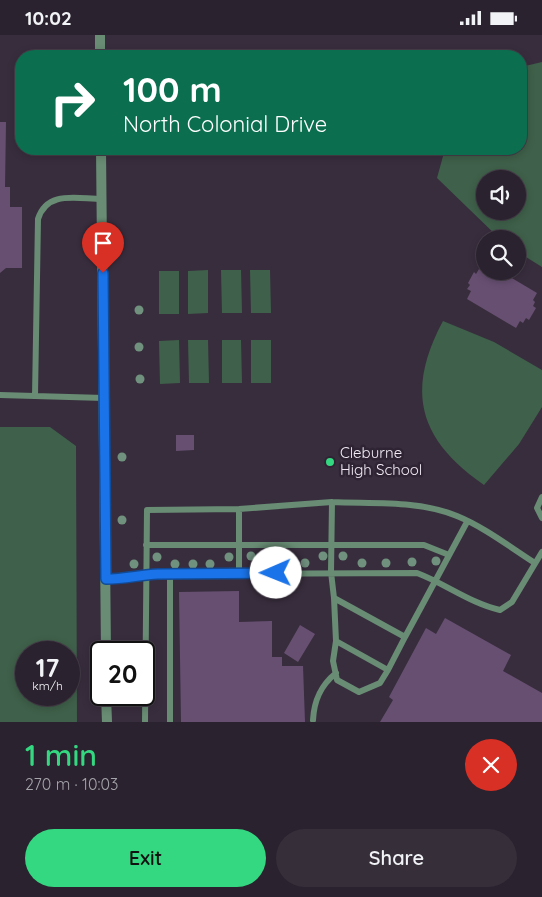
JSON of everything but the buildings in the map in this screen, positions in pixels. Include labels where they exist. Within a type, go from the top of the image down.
[{"type":"street","points":[[100,35],[100,50]]},
{"type":"street","points":[[101,155],[106,641]]},
{"type":"street","points":[[106,706],[106,722]]},
{"type":"lane","points":[[36,396],[38,219],[40,212],[44,205],[55,199],[102,199]]},
{"type":"lane","points":[[0,395],[104,398]]},
{"type":"lane","points":[[542,497],[537,508],[542,518]]},
{"type":"lane","points":[[332,502],[331,572],[336,641],[333,661],[337,680],[359,693],[380,683],[388,671],[467,522]]},
{"type":"lane","points":[[145,722],[147,510],[239,509],[332,502],[433,509],[456,516],[536,563]]},
{"type":"lane","points":[[239,509],[240,573]]},
{"type":"lane","points":[[146,545],[424,545],[449,555]]},
{"type":"lane","points":[[106,579],[170,574],[417,573],[436,580],[483,606],[500,610],[512,602],[542,552]]},
{"type":"lane","points":[[170,574],[170,722]]},
{"type":"lane","points":[[334,598],[405,637]]},
{"type":"lane","points":[[336,641],[388,671]]},
{"type":"lane","points":[[314,721],[314,701],[328,679],[336,673]]},
{"type":"green space","points":[[542,62],[542,267],[526,257],[526,230],[491,230],[480,220],[526,220],[526,170],[476,170],[476,216],[437,178],[443,155],[527,155],[527,66]]},
{"type":"green space","points":[[208,270],[208,313],[188,314],[188,271]]},
{"type":"green space","points":[[221,270],[241,270],[242,313],[222,313]]},
{"type":"green space","points":[[250,270],[270,270],[271,313],[251,313]]},
{"type":"green space","points":[[159,271],[179,271],[179,314],[159,314]]},
{"type":"green space","points":[[443,321],[494,342],[542,370],[542,407],[519,444],[484,485],[462,468],[445,450],[432,432],[425,413],[422,392],[424,370],[431,347]]},
{"type":"green space","points":[[179,340],[180,383],[160,384],[159,341]]},
{"type":"green space","points":[[188,340],[208,340],[209,383],[189,383]]},
{"type":"green space","points":[[222,340],[241,340],[242,383],[222,383]]},
{"type":"green space","points":[[251,340],[271,340],[271,383],[251,383]]},
{"type":"green space","points":[[0,427],[50,427],[76,446],[77,641],[15,641],[15,706],[77,706],[77,722],[0,722]]},
{"type":"place","name":"Cleburne High School","points":[[330,462]]},
{"type":"route","points":[[103,273],[106,579],[137,578],[158,574],[276,573]]}]
